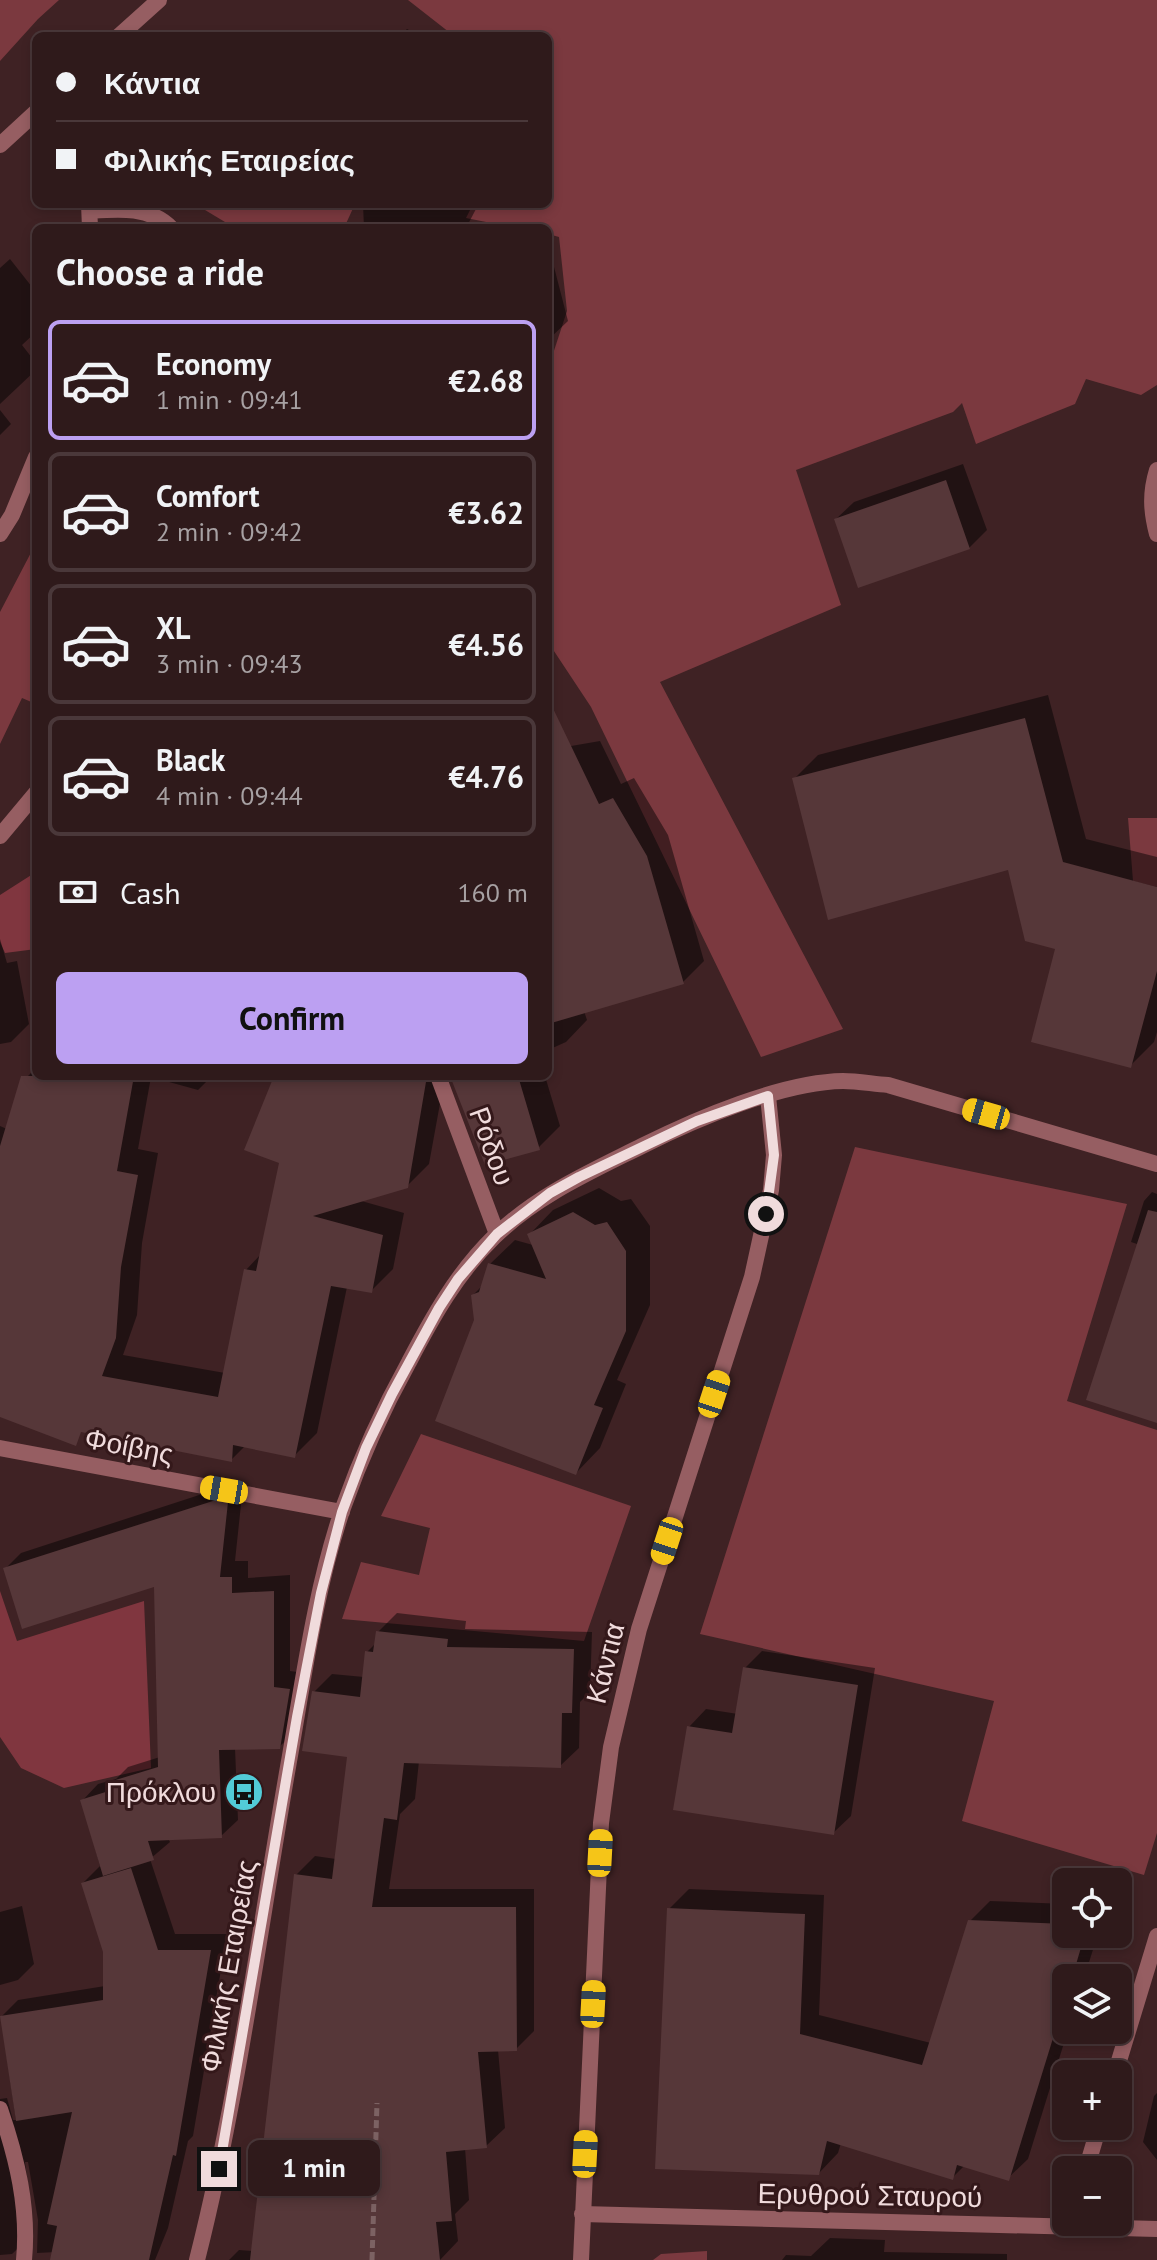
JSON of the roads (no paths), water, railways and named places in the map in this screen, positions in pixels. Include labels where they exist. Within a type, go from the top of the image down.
[{"type":"street","points":[[123,32],[159,0]]},
{"type":"street","points":[[0,145],[32,116]]},
{"type":"street","points":[[90,214],[120,209],[138,211],[154,215],[166,224]]},
{"type":"street","points":[[0,534],[12,515],[32,467]]},
{"type":"street","points":[[1157,470],[1151,493],[1157,534]]},
{"type":"street","points":[[0,836],[32,798]]},
{"type":"street","name":"Ρόδου","points":[[439,1080],[497,1234]]},
{"type":"street","name":"Φιλικής Εταιρείας","points":[[197,2260],[219,2169],[321,1593],[342,1512],[366,1448],[426,1331],[458,1279],[497,1234],[550,1193],[697,1121],[768,1096],[822,1083],[844,1081],[888,1085],[1157,1164]]},
{"type":"street","name":"Κάντια","points":[[581,2260],[601,1823],[611,1747],[639,1629],[752,1277],[771,1190],[773,1125],[768,1096]]},
{"type":"street","name":"Φοίβης","points":[[0,1448],[342,1512]]},
{"type":"street","points":[[1119,2060],[1157,1936]]},
{"type":"street","points":[[0,2109],[19,2173],[25,2209],[24,2260]]},
{"type":"street","name":"Ερυθρού Σταυρού","points":[[582,2214],[1052,2224]]},
{"type":"street","name":"Ερυθρού Σταυρού","points":[[1132,2228],[1157,2229]]},
{"type":"place","name":"Πρόκλου","points":[[244,1792]]}]
